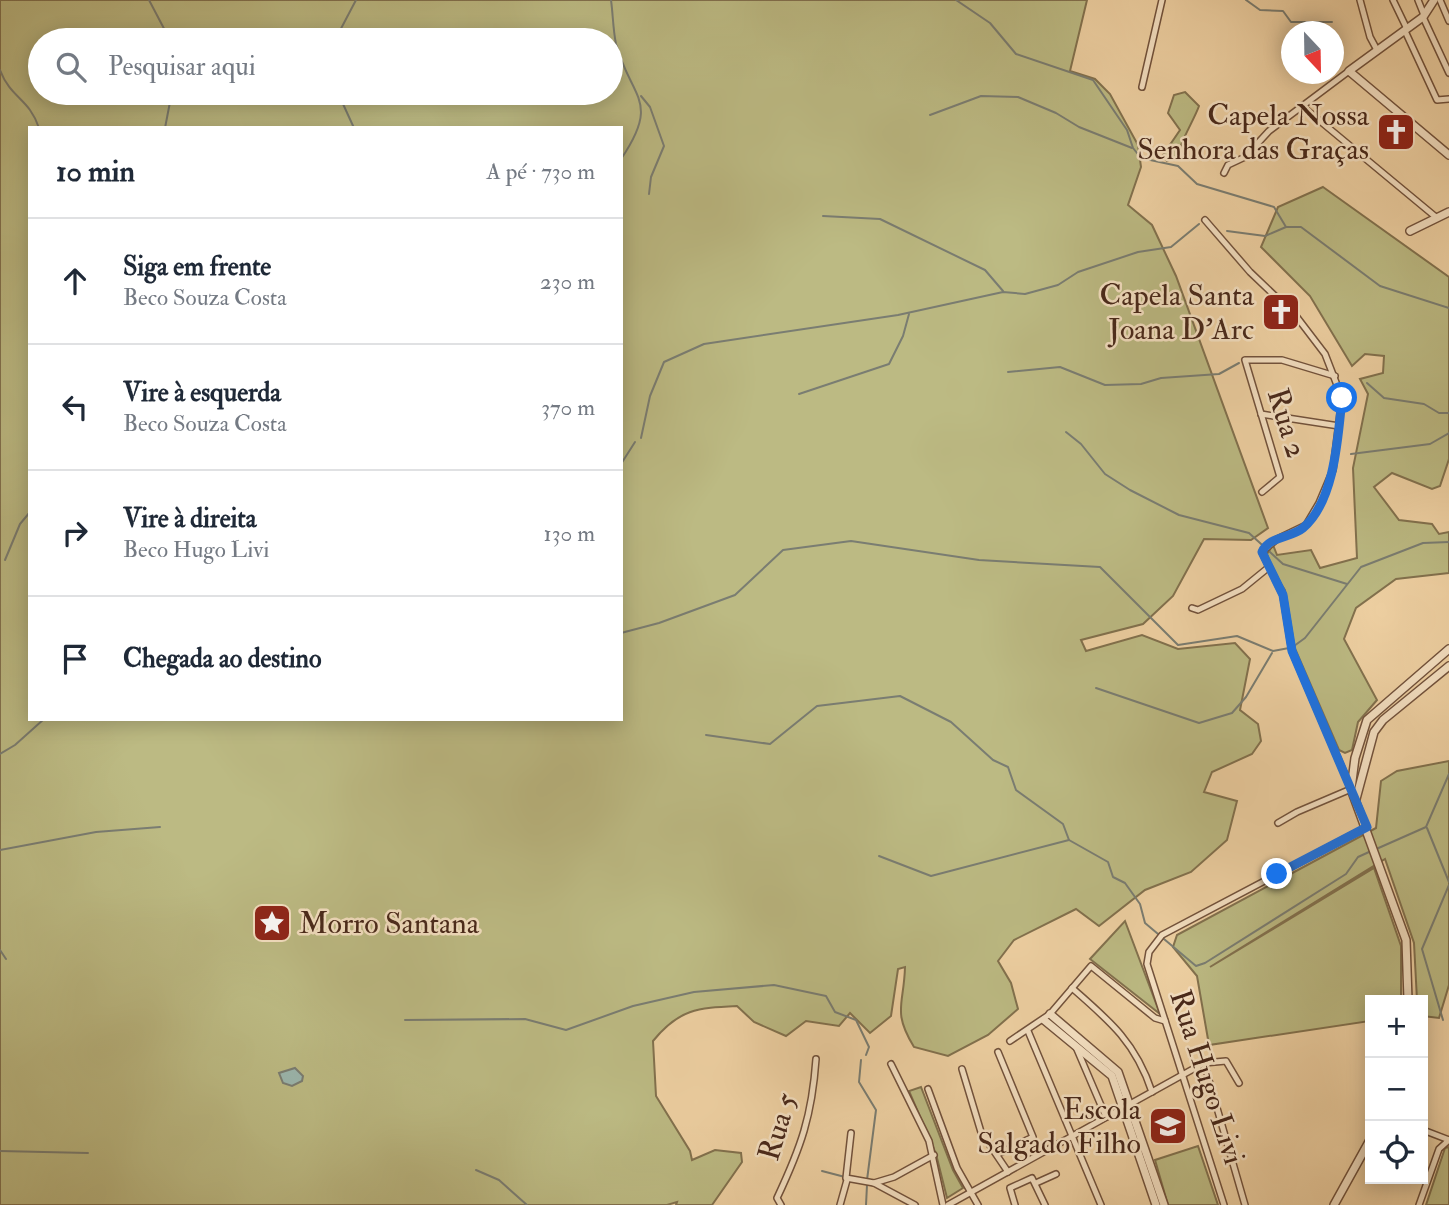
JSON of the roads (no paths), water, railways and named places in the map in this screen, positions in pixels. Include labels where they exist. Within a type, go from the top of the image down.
[{"type":"street","points":[[1142,87],[1162,0]]},
{"type":"street","points":[[1360,0],[1370,37],[1377,50]]},
{"type":"street","points":[[1393,0],[1437,100],[1449,99]]},
{"type":"street","points":[[1418,0],[1449,73]]},
{"type":"street","points":[[1224,173],[1228,164],[1245,157],[1269,131],[1424,16],[1434,0]]},
{"type":"street","points":[[1440,0],[1449,20]]},
{"type":"street","points":[[1349,71],[1449,155]]},
{"type":"street","points":[[1302,106],[1437,218]]},
{"type":"street","points":[[1410,231],[1449,212]]},
{"type":"street","points":[[1205,220],[1250,272],[1296,316],[1325,354],[1342,398],[1333,470],[1319,503],[1306,526],[1264,547],[1262,552],[1283,595],[1292,651],[1356,799],[1406,940],[1408,995]]},
{"type":"street","name":"Rua 2","points":[[1262,492],[1280,477],[1245,359],[1282,360],[1335,376]]},
{"type":"street","points":[[1261,414],[1339,426]]},
{"type":"street","points":[[1192,608],[1198,610],[1242,589],[1269,567]]},
{"type":"street","points":[[1351,789],[1355,758],[1367,720],[1449,649]]},
{"type":"street","points":[[1356,799],[1379,726],[1449,666]]},
{"type":"street","points":[[1278,823],[1351,789]]},
{"type":"street","name":"Rua Hugo Livi","points":[[1224,1205],[1185,1075],[1147,964],[1149,952],[1162,936],[1367,827]]},
{"type":"street","points":[[1010,1041],[1047,1017],[1091,966],[1155,1018],[1165,1021]]},
{"type":"street","points":[[1072,988],[1113,1025],[1138,1054],[1152,1092]]},
{"type":"street","points":[[1047,1017],[1076,1047],[1111,1076],[1127,1106],[1164,1205]]},
{"type":"street","points":[[1047,1017],[1117,1071],[1156,1205]]},
{"type":"street","points":[[1028,1031],[1101,1205]]},
{"type":"street","points":[[1076,1047],[1106,1116]]},
{"type":"street","points":[[998,1052],[1033,1137],[998,1154]]},
{"type":"street","name":"Rua 5","points":[[781,1205],[777,1198],[801,1146],[813,1105],[816,1059]]},
{"type":"street","points":[[948,1205],[1071,1134],[1204,1063],[1226,1061],[1239,1083]]},
{"type":"street","points":[[1204,1063],[1245,1205]]},
{"type":"street","points":[[891,1064],[934,1155],[943,1205]]},
{"type":"street","points":[[962,1069],[981,1132],[1008,1172]]},
{"type":"street","points":[[928,1089],[957,1168],[978,1205]]},
{"type":"street","points":[[840,1205],[847,1179],[851,1132]]},
{"type":"street","points":[[1419,1205],[1439,1149],[1449,1140],[1428,1132]]},
{"type":"street","points":[[1334,1205],[1365,1148]]},
{"type":"street","points":[[874,1183],[894,1177],[934,1155]]},
{"type":"street","points":[[1036,1183],[1056,1174]]},
{"type":"street","points":[[1016,1205],[1010,1188],[1031,1178],[1036,1183],[1045,1205]]},
{"type":"street","points":[[847,1179],[874,1183],[915,1205]]},
{"type":"water","points":[[295,1068],[303,1076],[302,1081],[292,1086],[283,1083],[279,1073]]},
{"type":"waterway","points":[[149,0],[164,28]]},
{"type":"waterway","points":[[341,28],[356,0]]},
{"type":"waterway","points":[[611,0],[614,28]]},
{"type":"waterway","points":[[956,0],[990,23],[1016,54],[1093,80],[1127,130],[1133,148],[1141,158],[1178,166],[1197,184],[1274,207],[1286,227],[1301,227],[1380,286],[1449,308]]},
{"type":"waterway","points":[[1246,0],[1260,10],[1283,11],[1290,21]]},
{"type":"waterway","points":[[623,64],[641,111],[633,139],[623,156]]},
{"type":"waterway","points":[[0,70],[4,80],[30,110],[38,126]]},
{"type":"waterway","points":[[641,96],[650,107],[664,146],[651,177],[649,194]]},
{"type":"waterway","points":[[930,115],[981,96],[1018,97],[1056,113],[1079,127],[1132,148]]},
{"type":"waterway","points":[[165,126],[169,105]]},
{"type":"waterway","points":[[343,105],[353,126]]},
{"type":"waterway","points":[[823,216],[880,219],[985,270],[1003,291]]},
{"type":"waterway","points":[[641,438],[650,396],[664,362],[704,344],[898,315],[1003,292],[1025,294],[1058,285],[1078,272],[1138,252],[1171,247],[1199,224]]},
{"type":"waterway","points":[[1227,231],[1265,236],[1286,227]]},
{"type":"waterway","points":[[799,394],[889,364],[903,336],[909,314]]},
{"type":"waterway","points":[[1008,372],[1060,367],[1105,385],[1141,384],[1161,378],[1219,374],[1239,363]]},
{"type":"waterway","points":[[1367,383],[1384,398],[1424,404],[1439,413],[1449,413]]},
{"type":"waterway","points":[[1066,432],[1081,444],[1105,474],[1130,490],[1179,515],[1249,533],[1283,564],[1347,584]]},
{"type":"waterway","points":[[1351,454],[1430,444],[1449,433]]},
{"type":"waterway","points":[[623,461],[635,442]]},
{"type":"waterway","points":[[5,560],[20,524],[28,514]]},
{"type":"waterway","points":[[623,632],[659,623],[735,595],[783,550],[851,541],[979,560],[1100,567],[1178,645],[1237,636],[1273,651],[1289,648]]},
{"type":"waterway","points":[[1294,646],[1305,638],[1361,567],[1423,543],[1449,542]]},
{"type":"waterway","points":[[1096,688],[1199,723],[1232,713],[1246,697],[1272,653]]},
{"type":"waterway","points":[[706,735],[770,744],[817,706],[900,696],[951,722],[993,760],[1008,767],[1016,790],[1063,824],[1069,840],[1108,862],[1113,877],[1125,883],[1140,904],[1145,923],[1196,966],[1205,963],[1346,874],[1358,857],[1369,852]]},
{"type":"waterway","points":[[0,754],[15,745],[42,721]]},
{"type":"waterway","points":[[1374,850],[1426,827],[1449,774]]},
{"type":"waterway","points":[[0,850],[96,832],[160,827]]},
{"type":"waterway","points":[[1427,828],[1449,882]]},
{"type":"waterway","points":[[879,856],[931,876],[1069,840]]},
{"type":"waterway","points":[[1443,1020],[1422,949],[1449,885]]},
{"type":"waterway","points":[[0,950],[6,959]]},
{"type":"waterway","points":[[405,1020],[525,1019],[566,1030],[633,1006],[694,992],[774,985],[826,996],[835,1012],[856,1020],[869,1047],[866,1055]]},
{"type":"waterway","points":[[861,1060],[859,1082],[876,1110],[867,1180]]},
{"type":"waterway","points":[[0,1151],[88,1153]]},
{"type":"waterway","points":[[476,1170],[499,1180],[527,1205]]},
{"type":"waterway","points":[[822,1171],[845,1177]]},
{"type":"waterway","points":[[866,1205],[867,1185]]},
{"type":"place","name":"Capela Nossa Senhora das Graças","points":[[1396,132]]},
{"type":"place","name":"Capela Santa Joana D'Arc","points":[[1281,312]]},
{"type":"place","name":"Morro Santana","points":[[272,923]]},
{"type":"place","name":"Escola Salgado Filho","points":[[1168,1126]]}]
